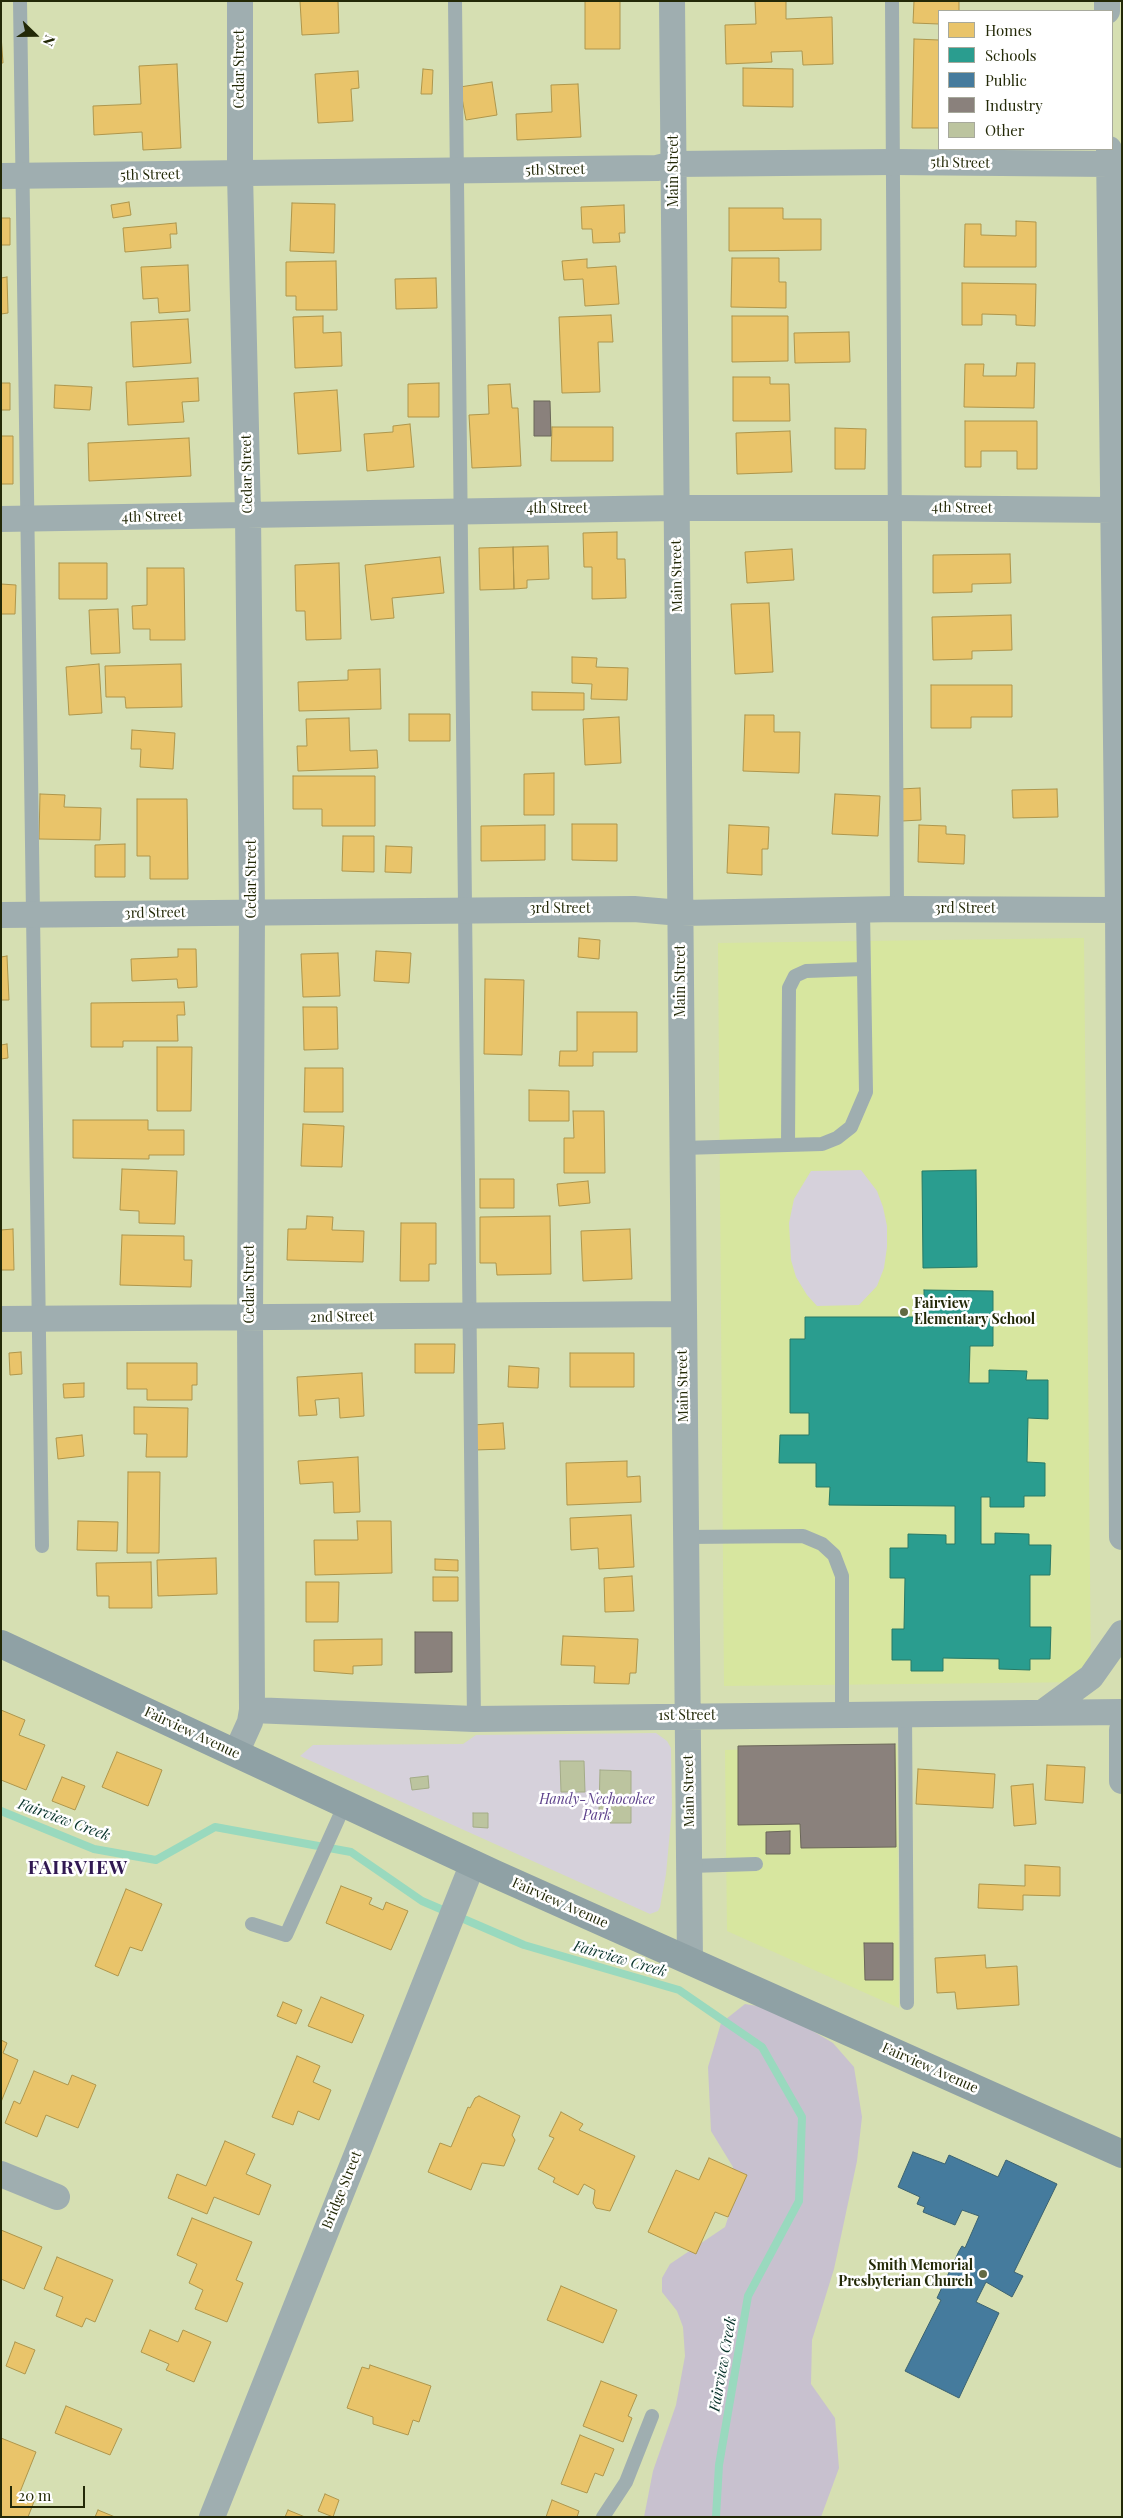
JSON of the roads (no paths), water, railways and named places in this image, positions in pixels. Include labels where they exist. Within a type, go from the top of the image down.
[{"type":"main road","name":"Fairview Avenue","points":[[1,1644],[473,1863],[1122,2154]]},
{"type":"street","name":"Cedar Street","points":[[236,1753],[250,1722],[252,1710],[250,1318],[252,911],[248,514],[240,174],[240,1]]},
{"type":"street","name":"Main Street","points":[[672,1],[681,914],[682,1314],[690,1961]]},
{"type":"street","name":"5th Street","points":[[12,176],[657,168],[674,164],[893,162],[1109,156]]},
{"type":"street","points":[[1109,156],[1120,878],[1118,910],[1122,1537]]},
{"type":"street","name":"4th Street","points":[[1,520],[461,510],[676,508],[1113,510]]},
{"type":"street","name":"3rd Street","points":[[1,915],[634,908],[681,914],[863,910],[1118,910]]},
{"type":"street","name":"2nd Street","points":[[1,1319],[682,1314]]},
{"type":"street","points":[[1042,1713],[1091,1677],[1122,1633]]},
{"type":"street","name":"1st Street","points":[[252,1710],[474,1719],[1122,1712]]},
{"type":"street","points":[[1122,1730],[1122,1781]]},
{"type":"street","name":"Bridge Street","points":[[212,2517],[473,1863]]},
{"type":"street","points":[[1,2174],[57,2197]]},
{"type":"lane","points":[[20,1],[12,176],[28,520],[42,1546]]},
{"type":"lane","points":[[455,1],[474,1719]]},
{"type":"lane","points":[[892,1],[897,910]]},
{"type":"lane","points":[[682,1148],[822,1144],[837,1138],[851,1127],[860,1110],[866,1092],[863,910]]},
{"type":"lane","points":[[788,1145],[790,988],[795,976],[806,971],[864,969]]},
{"type":"lane","points":[[686,1537],[803,1536],[822,1544],[834,1555],[842,1576],[842,1714]]},
{"type":"lane","points":[[905,1714],[907,2003]]},
{"type":"lane","points":[[252,1924],[286,1935],[345,1804]]},
{"type":"lane","points":[[690,1866],[756,1864]]},
{"type":"lane","points":[[603,2517],[626,2482],[652,2416]]},
{"type":"waterway","name":"Fairview Creek","points":[[1,1811],[94,1849],[156,1860],[215,1827],[351,1852],[422,1901],[524,1945],[679,1990],[762,2047],[802,2117],[799,2201],[748,2296],[719,2465],[716,2517]]},
{"type":"place","name":"Fairview Elementary School","points":[[904,1312]]},
{"type":"place","name":"Smith Memorial Presbyterian Church","points":[[983,2274]]},
{"type":"district","name":"FAIRVIEW","points":[[78,1868]]},
{"type":"park label","name":"Handy-Nechocokee Park","points":[[597,1808]]}]
